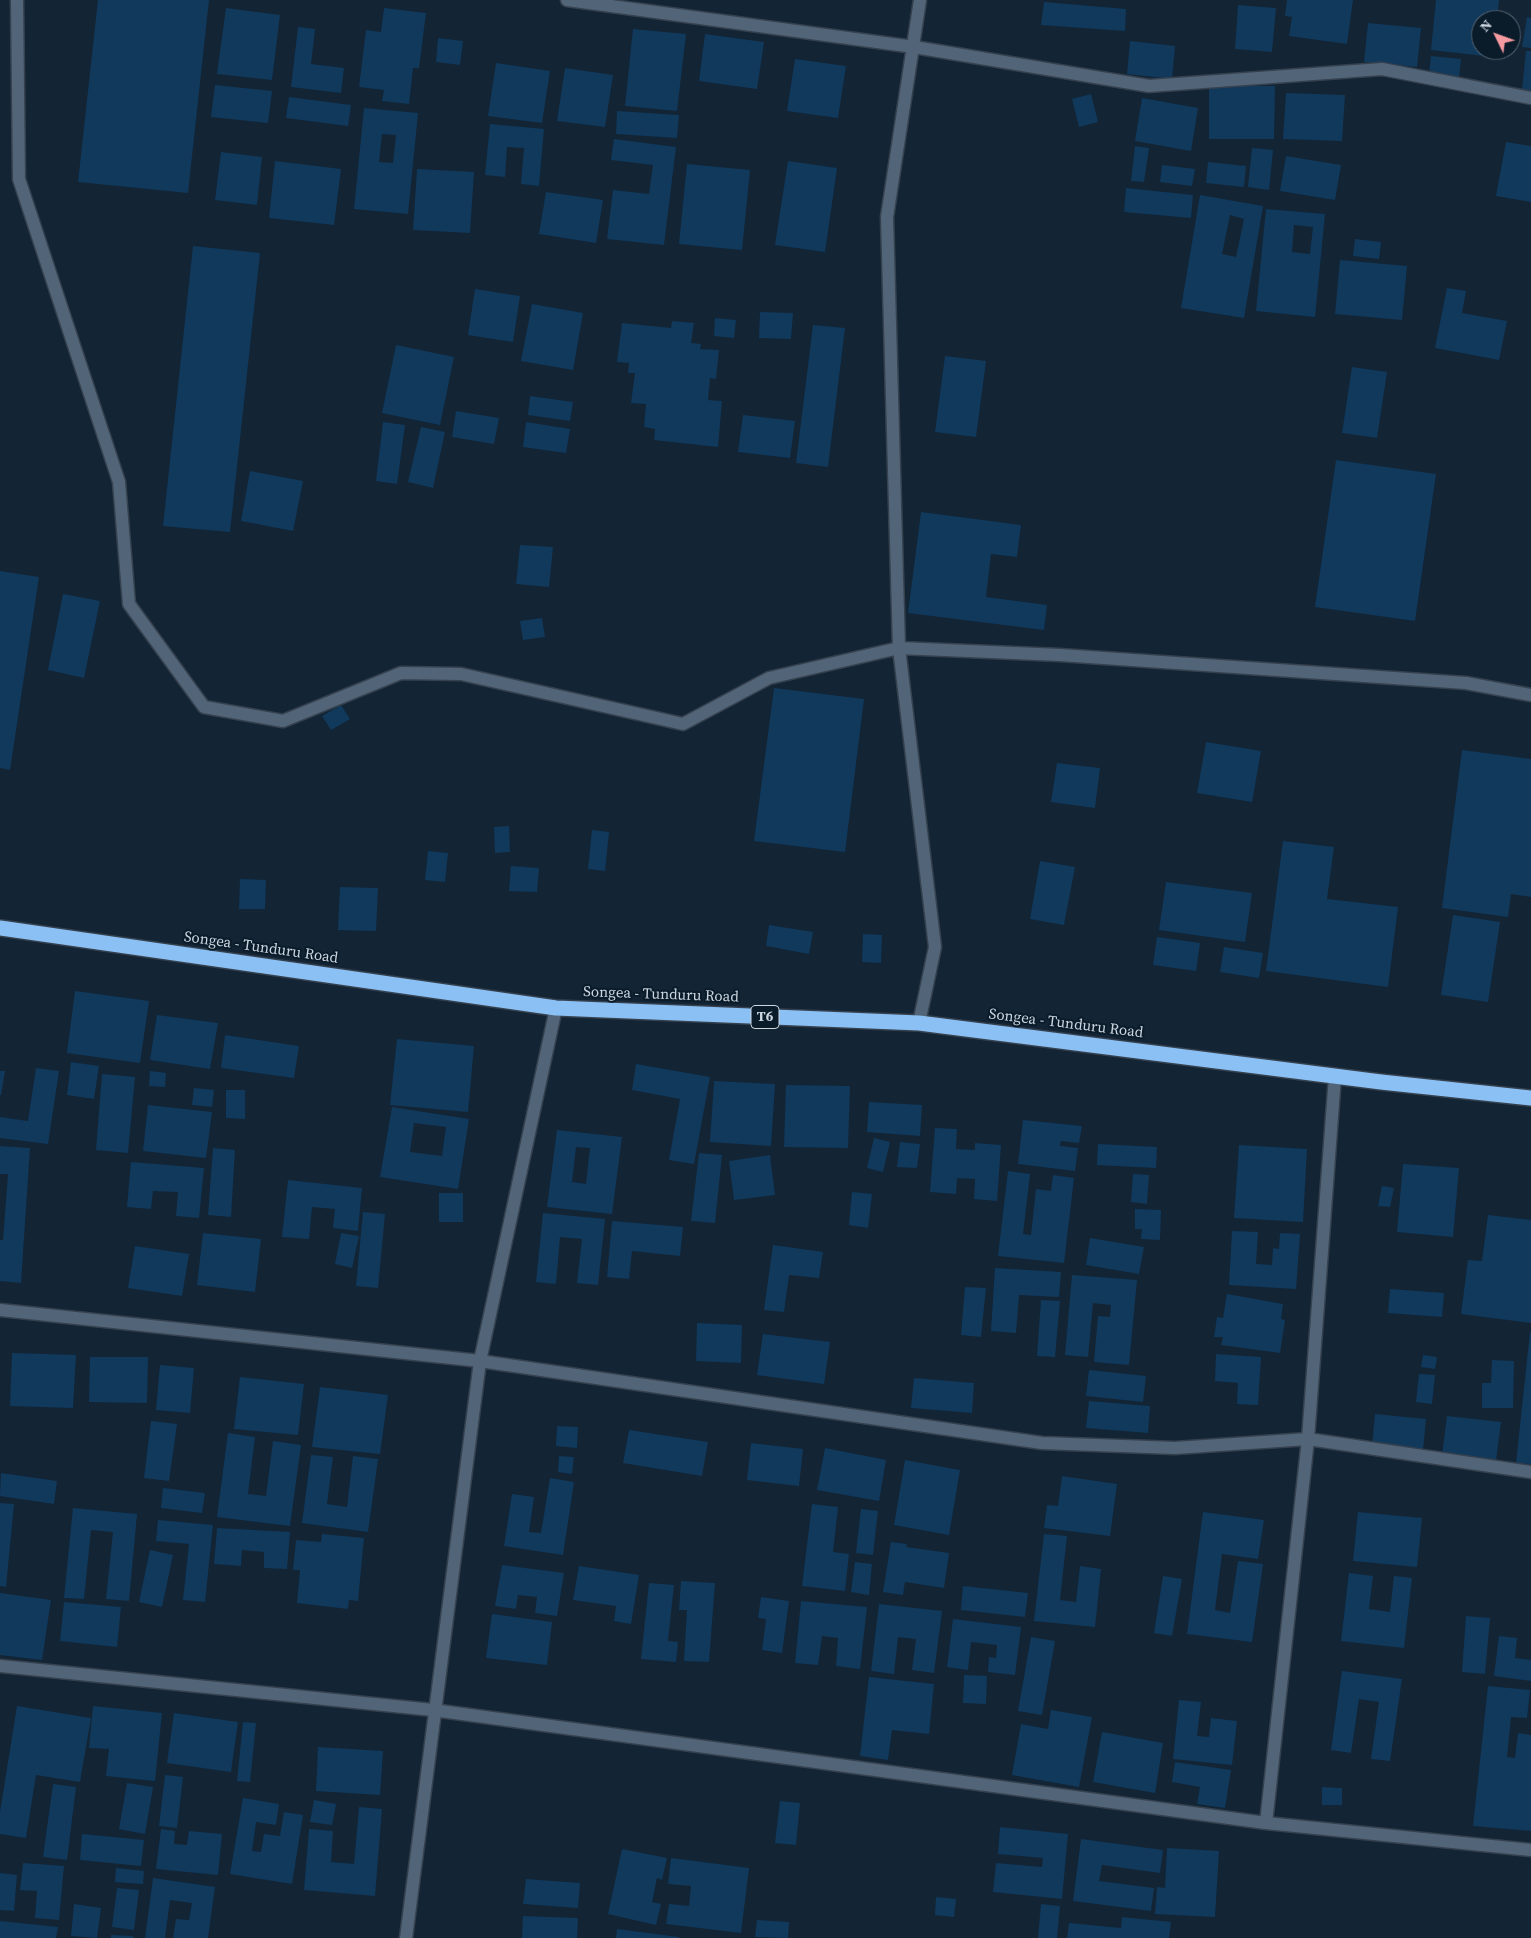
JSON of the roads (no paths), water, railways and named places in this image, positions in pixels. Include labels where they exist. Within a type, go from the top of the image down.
[{"type":"highway","name":"Songea - Tunduru Road","points":[[0,928],[556,1008],[919,1023],[1335,1076],[1531,1098]]},
{"type":"street","points":[[17,0],[19,179],[119,482],[129,604],[204,707],[283,721],[401,673],[461,674],[683,724],[769,678],[899,648],[1060,655],[1466,683],[1531,694]]},
{"type":"street","points":[[567,0],[914,47],[1148,86],[1382,69],[1531,98]]},
{"type":"street","points":[[919,1023],[935,947],[899,648],[887,217],[920,0]]},
{"type":"street","points":[[406,1938],[480,1361],[556,1008]]},
{"type":"street","points":[[1266,1823],[1308,1439],[1335,1076]]},
{"type":"street","points":[[0,1310],[480,1361],[1042,1443],[1174,1448],[1308,1439],[1531,1472]]},
{"type":"street","points":[[0,1666],[434,1710],[1266,1823],[1531,1850]]}]
